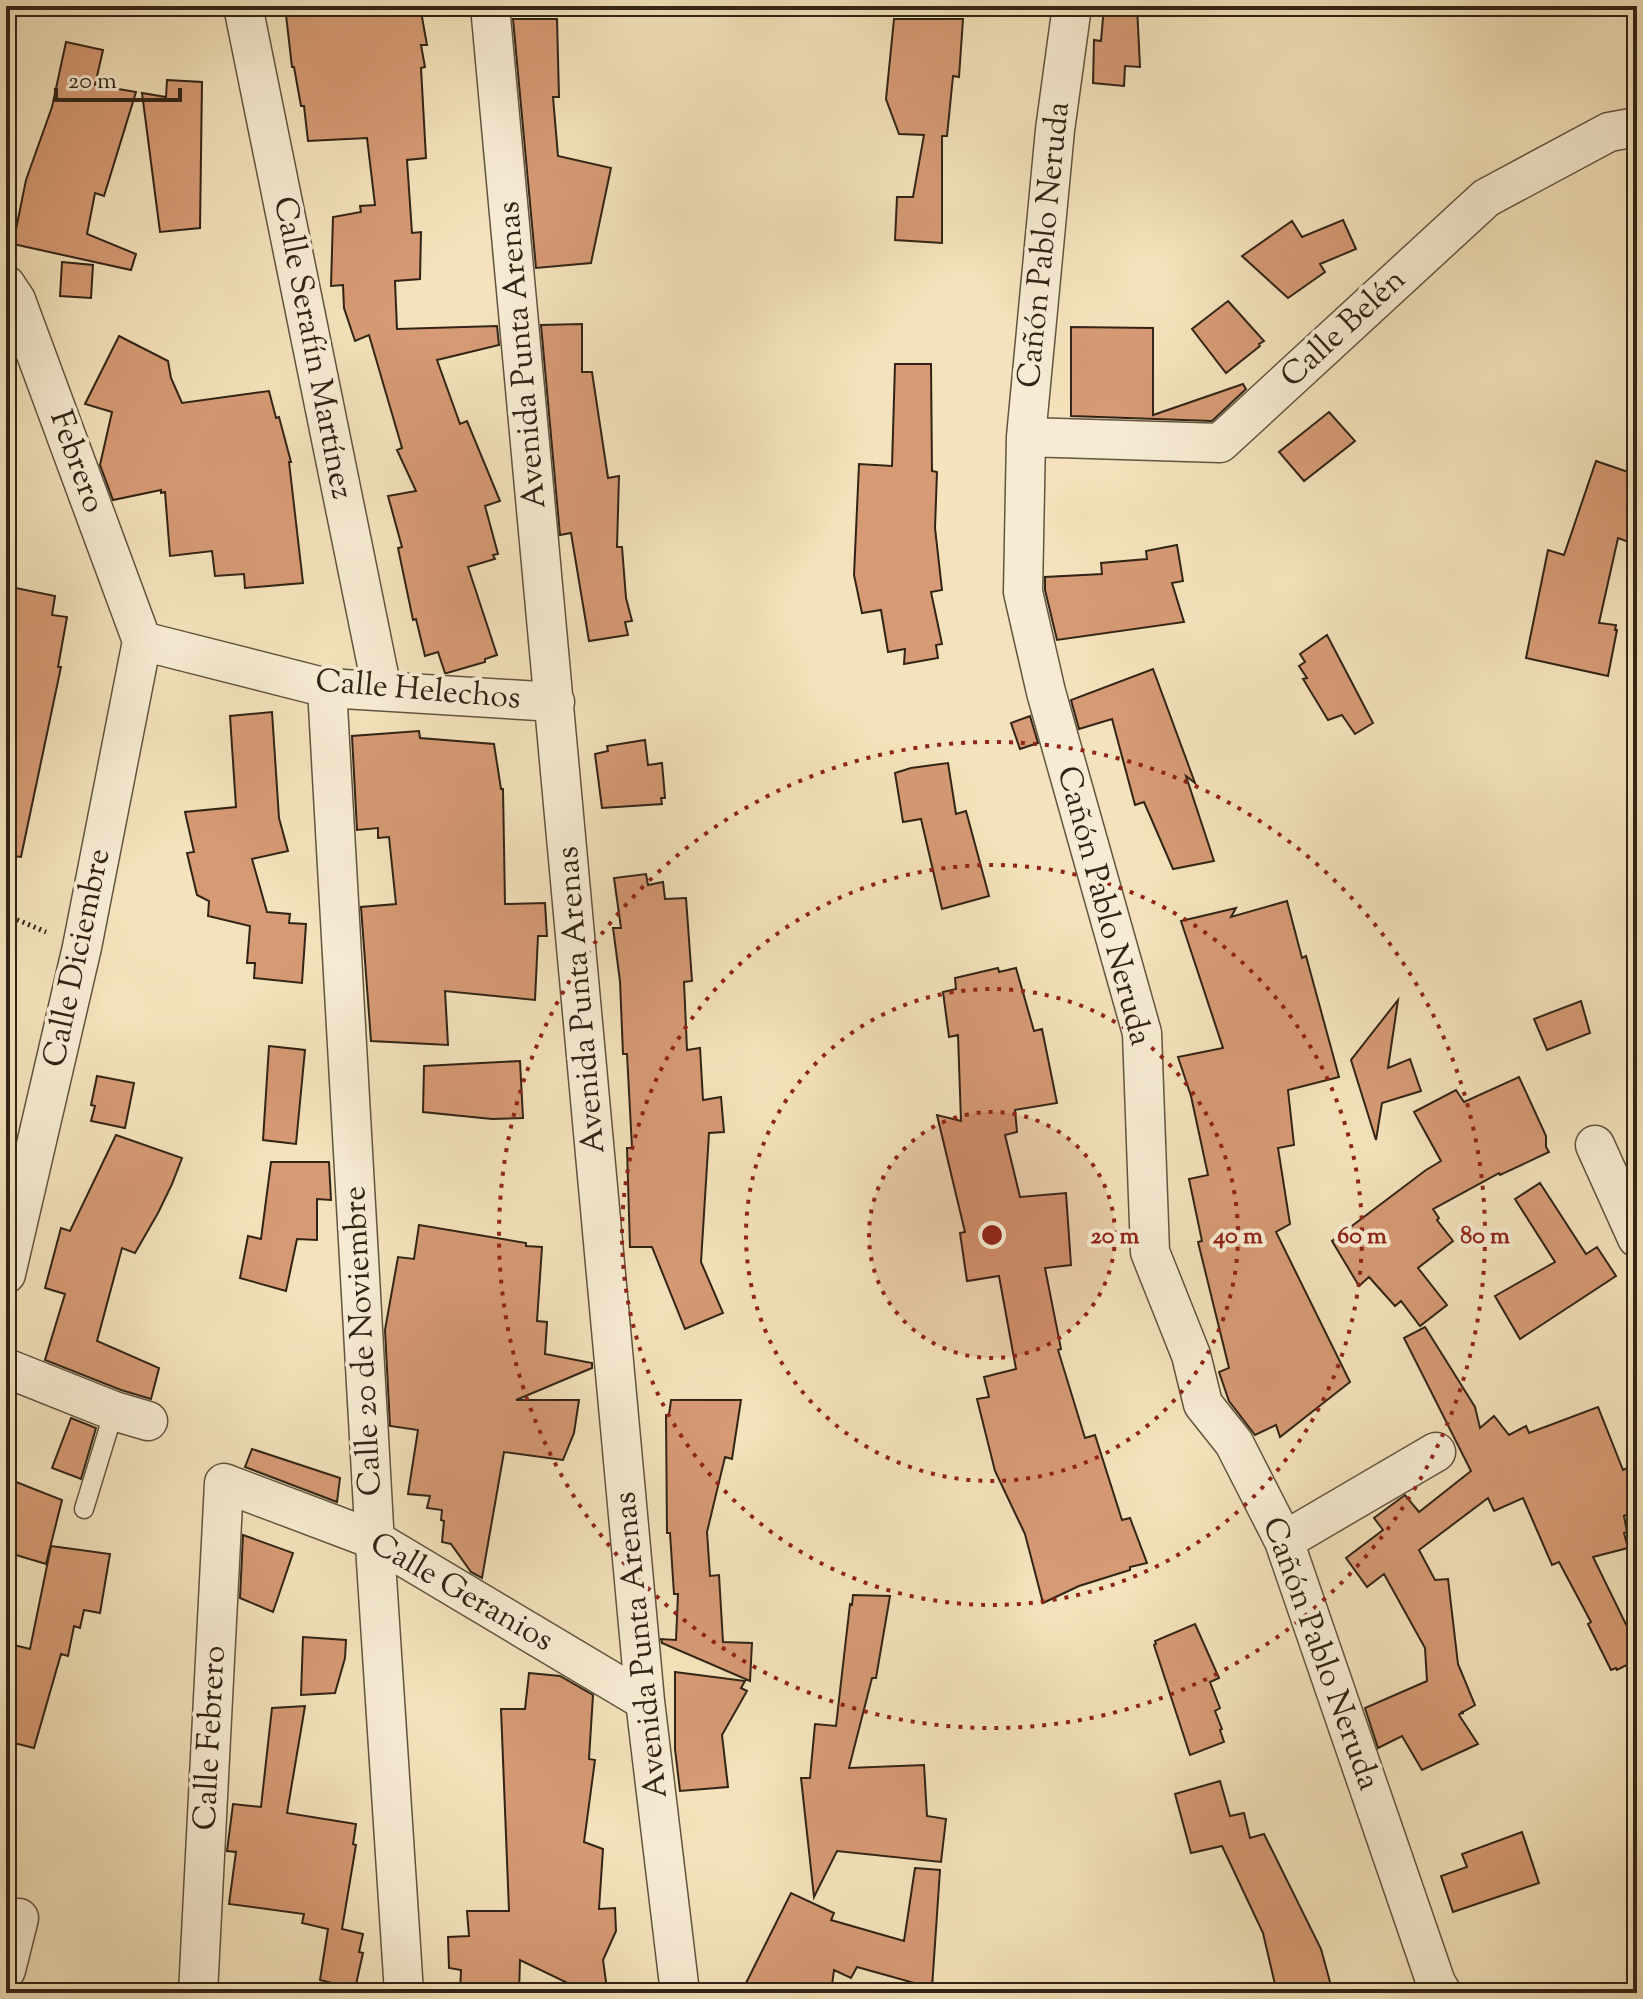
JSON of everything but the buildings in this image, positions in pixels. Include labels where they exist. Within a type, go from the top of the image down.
[{"type":"street","name":"Calle Serafín Martínez","points":[[243,6],[382,690]]},
{"type":"street","name":"Avenida Punta Arenas","points":[[490,6],[645,1701],[680,1993]]},
{"type":"street","name":"Cañón Pablo Neruda","points":[[1072,6],[1055,130],[1026,437],[1023,592],[1046,692],[1142,1033],[1150,1252],[1191,1355],[1203,1404],[1234,1443],[1284,1541],[1442,1993]]},
{"type":"street","name":"Calle Belén","points":[[1026,437],[1220,443],[1486,198],[1609,132],[1637,127]]},
{"type":"street","name":"Febrero","points":[[6,285],[16,300],[142,641]]},
{"type":"street","name":"Calle Helechos","points":[[142,641],[327,688],[555,702]]},
{"type":"street","name":"Calle Diciembre","points":[[6,1274],[82,947],[142,641]]},
{"type":"street","name":"Calle 20 de Noviembre","points":[[327,688],[404,1993]]},
{"type":"street","points":[[1595,1145],[1637,1238]]},
{"type":"street","points":[[6,1368],[131,1416]]},
{"type":"street","points":[[1284,1541],[1436,1452]]},
{"type":"street","name":"Calle Geranios","points":[[224,1483],[375,1540],[645,1701]]},
{"type":"street","name":"Calle Febrero","points":[[198,1993],[224,1483]]},
{"type":"street","points":[[6,1970],[19,1918]]},
{"type":"lane","points":[[84,1509],[131,1416]]}]
